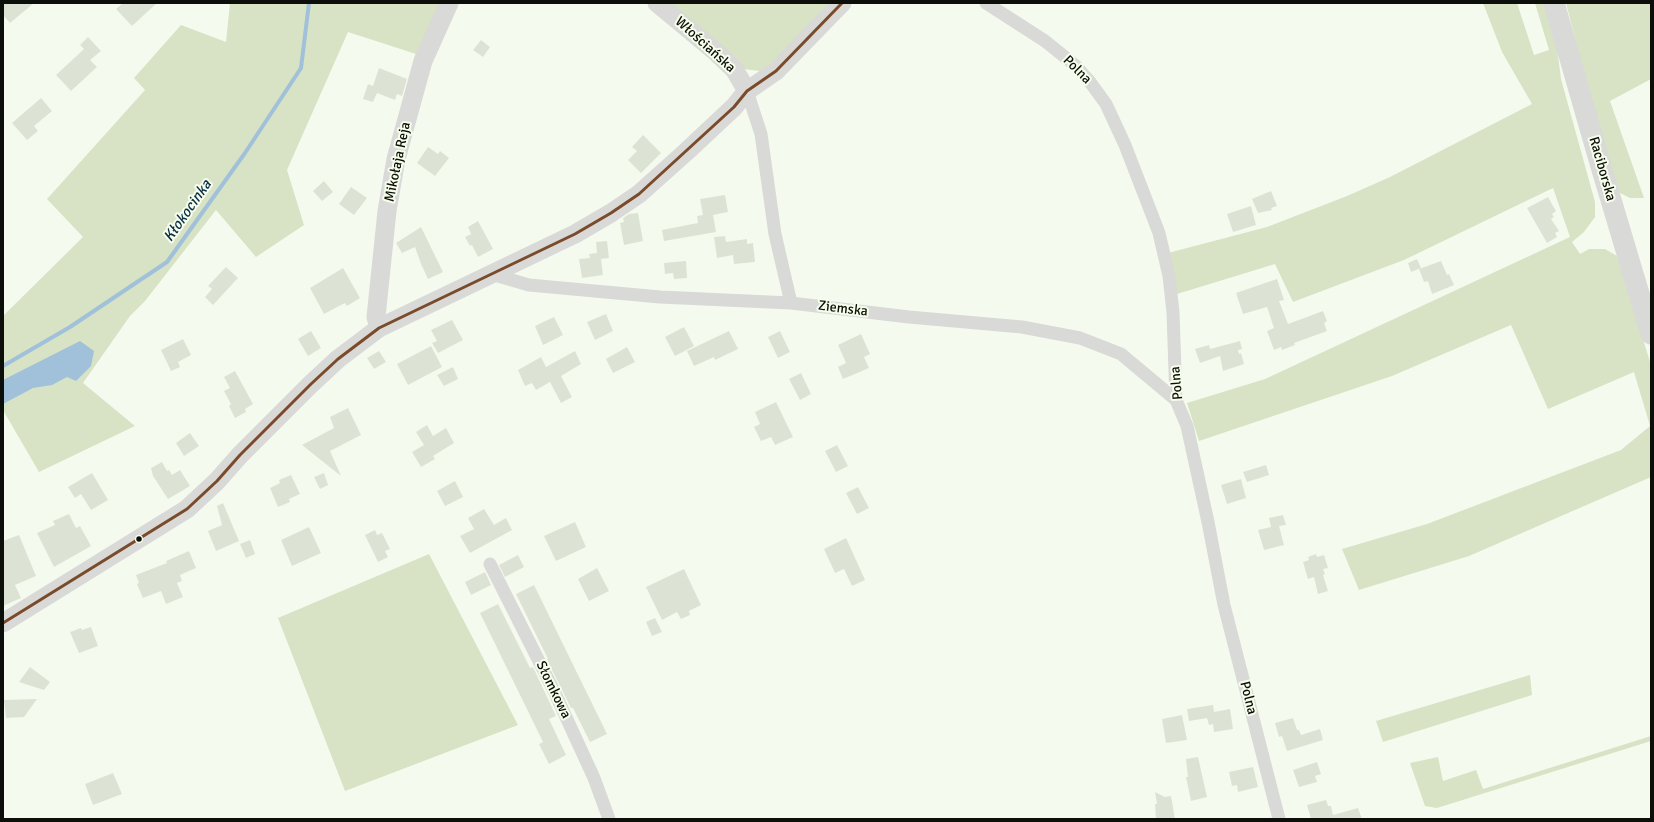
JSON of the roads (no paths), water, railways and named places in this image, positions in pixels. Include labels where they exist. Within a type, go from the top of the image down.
[{"type":"main road","name":"Raciborska","points":[[1554,3],[1601,168],[1651,334]]},
{"type":"street","name":"Mikołaja Reja","points":[[379,328],[376,317],[388,211],[396,159],[423,61],[449,3]]},
{"type":"street","name":"Włościańska","points":[[657,3],[734,69],[748,91]]},
{"type":"street","points":[[3,622],[187,509],[217,481],[240,455],[311,384],[338,359],[379,328],[575,234],[611,213],[639,194],[729,112],[748,91],[776,71],[842,3]]},
{"type":"street","name":"Polna","points":[[986,3],[1045,41],[1076,66],[1106,104],[1125,145],[1159,233],[1169,276],[1173,312],[1176,400],[1187,426],[1224,605],[1279,819]]},
{"type":"street","points":[[748,91],[760,134],[775,234],[791,303]]},
{"type":"street","name":"Ziemska","points":[[491,274],[529,285],[660,297],[791,303],[909,317],[1022,327],[1080,338],[1121,354],[1176,400]]},
{"type":"street","name":"Słomkowa","points":[[490,564],[554,690],[594,778],[609,819]]},
{"type":"water","points":[[80,341],[94,351],[91,366],[76,381],[67,377],[52,385],[33,388],[3,404],[3,380]]},
{"type":"waterway","name":"Kłokocinka","points":[[3,366],[70,327],[167,262],[245,153],[301,68],[309,3]]}]
